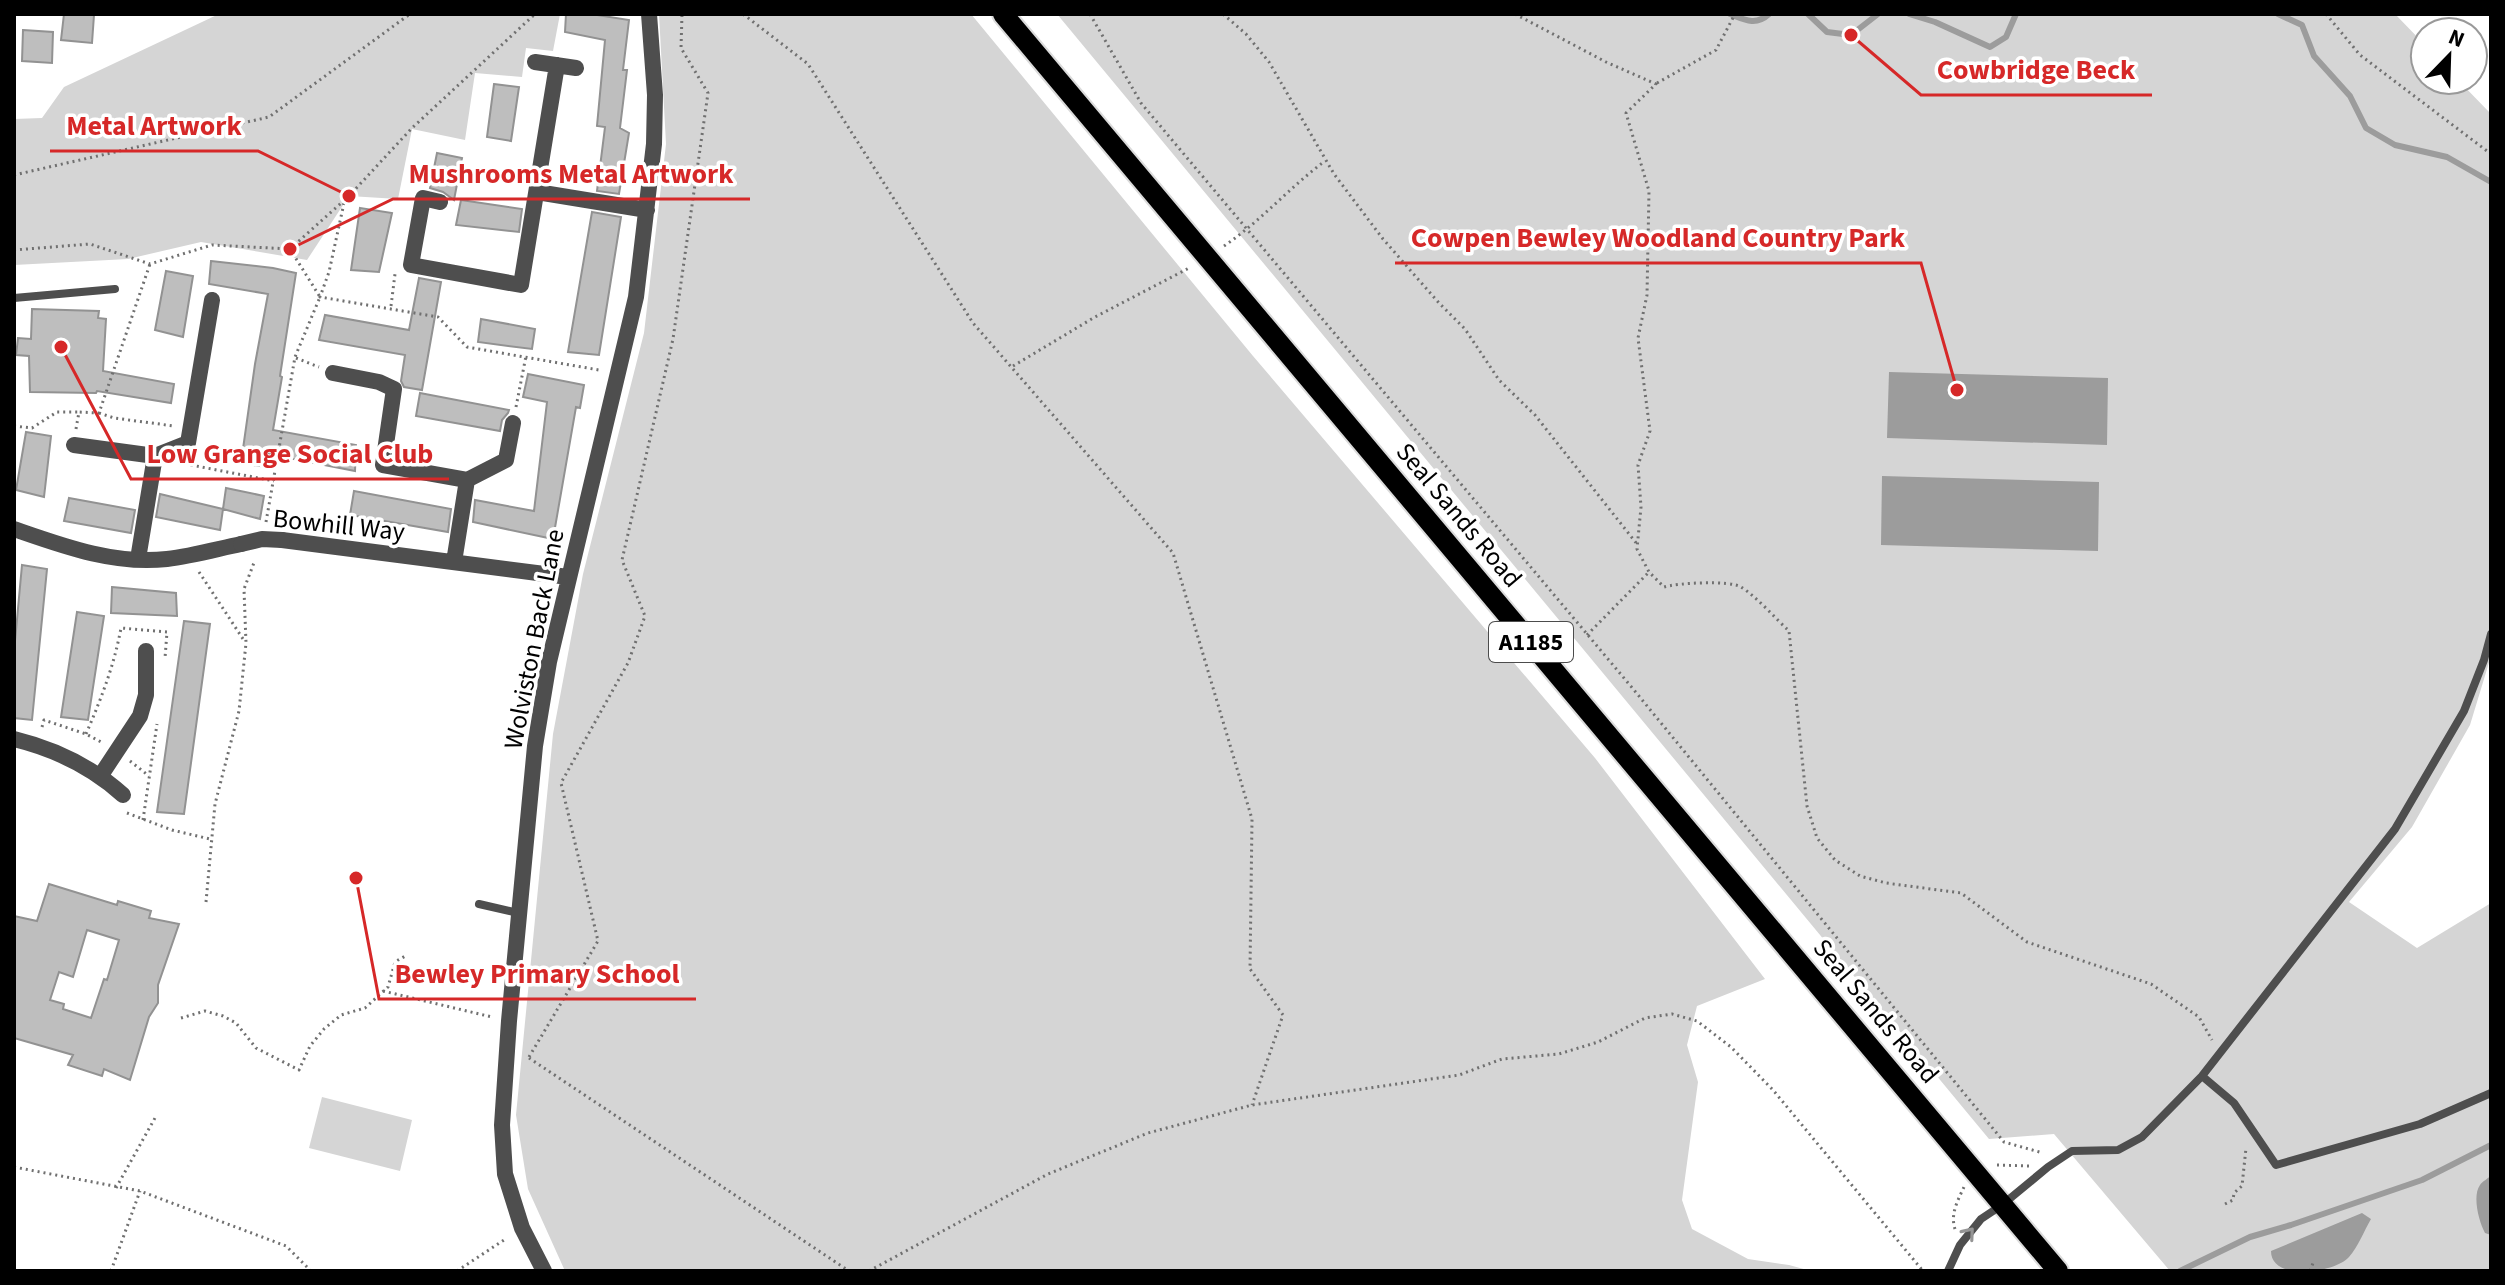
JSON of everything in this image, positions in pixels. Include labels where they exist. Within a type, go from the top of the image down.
[{"type":"main road","name":"Seal Sands Road","points":[[1003,14],[2058,1271]]},
{"type":"street","name":"Wolviston Back Lane","points":[[544,1271],[522,1228],[505,1174],[502,1125],[518,913],[535,746],[549,662],[636,297],[654,144],[655,95],[649,14]]},
{"type":"street","points":[[535,62],[576,68]]},
{"type":"street","points":[[440,202],[423,198],[411,265],[521,285],[557,65]]},
{"type":"street","points":[[537,192],[647,210]]},
{"type":"street","points":[[74,445],[155,456],[189,436],[212,300]]},
{"type":"street","points":[[333,373],[379,382],[394,389],[383,465],[467,480],[506,460],[513,423]]},
{"type":"street","points":[[138,559],[155,456]]},
{"type":"street","points":[[454,562],[467,480]]},
{"type":"street","name":"Bowhill Way","points":[[14,529],[95,555],[138,559],[166,559],[262,539],[568,577]]},
{"type":"street","points":[[101,775],[140,716],[146,695],[146,651]]},
{"type":"street","points":[[14,739],[39,746],[101,775],[123,795]]},
{"type":"lane","points":[[14,298],[115,289]]},
{"type":"lane","points":[[1948,1271],[1960,1245],[1981,1219],[2072,1151],[2118,1150],[2142,1137],[2202,1076],[2395,829],[2464,711],[2491,634]]},
{"type":"lane","points":[[479,904],[518,913]]},
{"type":"lane","points":[[2202,1076],[2234,1103],[2276,1165],[2420,1124],[2491,1093]]},
{"type":"path","points":[[14,175],[269,117],[410,14]]},
{"type":"path","points":[[14,250],[90,244],[150,264],[212,245],[290,249],[345,200],[412,128],[535,14]]},
{"type":"path","points":[[529,1057],[598,941],[561,783],[628,663],[645,616],[622,560],[673,339],[708,93],[681,48],[682,14]]},
{"type":"path","points":[[743,14],[808,64],[973,323],[1173,553],[1252,819],[1250,969],[1283,1015],[1252,1105]]},
{"type":"path","points":[[1090,14],[1141,103],[1587,635],[2004,1142],[2038,1150],[2057,1161]]},
{"type":"path","points":[[1223,14],[1246,34],[1269,62],[1334,174],[1383,239],[1465,329],[1499,380],[1535,415],[1637,544]]},
{"type":"path","points":[[1515,14],[1606,62],[1656,84]]},
{"type":"path","points":[[1735,14],[1716,50],[1656,84],[1626,113],[1649,191],[1647,295],[1638,338],[1650,431],[1638,465],[1641,507],[1637,549],[1649,572],[1664,587],[1702,583],[1739,585],[1789,631],[1807,806],[1817,838],[1835,860],[1860,876],[1886,883],[1961,893],[2027,942],[2151,984],[2199,1017],[2221,1052]]},
{"type":"path","points":[[2326,14],[2360,55],[2491,154]]},
{"type":"path","points":[[1013,366],[1095,317],[1176,277],[1207,257],[1248,230],[1303,177],[1326,160]]},
{"type":"path","points":[[267,518],[295,357],[329,272],[345,200]]},
{"type":"path","points":[[290,249],[320,297],[438,317],[467,347],[619,374]]},
{"type":"path","points":[[99,413],[150,264]]},
{"type":"path","points":[[390,308],[396,270],[411,265]]},
{"type":"path","points":[[513,423],[526,356]]},
{"type":"path","points":[[295,357],[333,373]]},
{"type":"path","points":[[14,426],[32,428],[57,412],[99,413],[189,436],[191,465],[274,481]]},
{"type":"path","points":[[74,445],[79,412]]},
{"type":"path","points":[[188,555],[246,643]]},
{"type":"path","points":[[206,902],[215,804],[239,711],[246,643],[244,589],[257,555]]},
{"type":"path","points":[[1587,635],[1649,572]]},
{"type":"path","points":[[39,746],[44,720],[86,734],[117,751],[149,776]]},
{"type":"path","points":[[181,1018],[205,1011],[223,1016],[236,1023],[256,1048],[299,1070],[310,1046],[324,1029],[341,1015],[365,1008],[388,987],[395,962],[407,955]]},
{"type":"path","points":[[383,991],[509,1021]]},
{"type":"path","points":[[869,1271],[1048,1174],[1148,1133],[1252,1105],[1459,1075],[1502,1059],[1559,1054],[1598,1042],[1645,1018],[1672,1014],[1697,1021],[1731,1047],[1773,1090],[1923,1271]]},
{"type":"path","points":[[506,1060],[529,1057],[849,1271]]},
{"type":"path","points":[[116,1188],[155,1118]]},
{"type":"path","points":[[2225,1204],[2233,1200],[2234,1193],[2242,1186],[2245,1149],[2255,1135]]},
{"type":"path","points":[[14,1167],[140,1191],[286,1246],[311,1271]]},
{"type":"path","points":[[111,1271],[140,1191]]},
{"type":"path","points":[[457,1271],[522,1228]]},
{"type":"path","points":[[2310,1271],[2313,1263]]},
{"type":"shaded area","points":[[219,14],[560,14],[553,51],[526,48],[522,77],[475,73],[465,140],[412,129],[398,199],[349,196],[307,260],[201,242],[128,259],[14,265],[14,119],[42,118],[64,87]]},
{"type":"shaded area","points":[[659,14],[971,14],[1253,356],[1595,758],[1765,979],[1697,1006],[1687,1045],[1698,1082],[1682,1200],[1692,1229],[1748,1259],[1811,1271],[565,1271],[528,1189],[516,1115],[553,734],[583,574],[644,333],[666,144]]},
{"type":"shaded area","points":[[1057,14],[2395,14],[2409,28],[2409,96],[2474,96],[2491,114],[2491,656],[2470,725],[2412,827],[2349,902],[2417,948],[2491,903],[2491,1271],[2170,1271],[2054,1134],[1989,1139]]},
{"type":"shaded area","points":[[1889,372],[2108,378],[2107,445],[1887,438]]},
{"type":"shaded area","points":[[1882,476],[2099,482],[2098,551],[1881,545]]},
{"type":"shaded area","points":[[322,1097],[412,1120],[400,1171],[309,1148]]},
{"type":"shaded area","points":[[2491,1176],[2491,1235],[2485,1233],[2476,1202],[2480,1185]]},
{"type":"shaded area","points":[[2362,1213],[2371,1219],[2355,1249],[2342,1263],[2305,1272],[2292,1271],[2274,1261],[2271,1251]]},
{"type":"building","points":[[64,14],[94,15],[92,43],[61,40]]},
{"type":"building","points":[[566,14],[629,20],[620,128],[629,133],[619,194],[597,191],[605,127],[597,126],[605,40],[565,32]]},
{"type":"building","points":[[23,30],[53,32],[52,63],[22,61]]},
{"type":"building","points":[[494,84],[519,87],[511,141],[487,137]]},
{"type":"building","points":[[437,153],[462,158],[454,200],[430,188]]},
{"type":"building","points":[[461,200],[522,209],[519,232],[456,225]]},
{"type":"building","points":[[360,208],[392,213],[379,272],[351,270]]},
{"type":"building","points":[[592,212],[621,217],[599,355],[568,352]]},
{"type":"building","points":[[211,261],[296,273],[273,430],[356,445],[355,471],[268,454],[266,467],[241,463],[268,294],[209,284]]},
{"type":"building","points":[[166,271],[193,276],[183,337],[155,330]]},
{"type":"building","points":[[419,278],[441,282],[422,390],[404,387],[401,381],[405,355],[319,340],[325,315],[409,330]]},
{"type":"building","points":[[32,309],[99,311],[98,318],[106,319],[103,371],[174,384],[171,403],[97,391],[30,392],[29,356],[16,355],[18,338],[31,339]]},
{"type":"building","points":[[481,319],[535,329],[532,349],[478,342]]},
{"type":"building","points":[[528,374],[584,385],[580,408],[576,407],[553,539],[473,522],[475,500],[534,511],[547,402],[523,397]]},
{"type":"building","points":[[420,393],[509,410],[502,420],[500,431],[416,416]]},
{"type":"building","points":[[26,432],[51,436],[44,497],[16,490]]},
{"type":"building","points":[[226,488],[264,496],[260,519],[223,509]]},
{"type":"building","points":[[354,491],[451,509],[448,532],[350,515]]},
{"type":"building","points":[[160,494],[223,509],[220,530],[156,517]]},
{"type":"building","points":[[69,498],[135,510],[131,533],[64,521]]},
{"type":"building","points":[[22,565],[47,569],[32,720],[14,718],[14,652]]},
{"type":"building","points":[[112,587],[176,593],[177,616],[111,613]]},
{"type":"building","points":[[77,612],[104,616],[88,720],[61,717]]},
{"type":"building","points":[[184,621],[210,624],[184,814],[157,812]]},
{"type":"building","points":[[49,884],[117,905],[118,901],[151,911],[149,918],[179,924],[158,985],[158,1003],[149,1017],[130,1080],[104,1069],[102,1076],[68,1065],[73,1055],[14,1038],[14,916],[37,921]],"holes":[[[87,930],[119,940],[91,1018],[63,1009],[64,1004],[50,1000],[59,972],[73,977]]]},
{"type":"waterway","points":[[1730,14],[1755,21],[1769,14]]},
{"type":"waterway","points":[[1808,14],[1827,32],[1851,35],[1878,14]]},
{"type":"waterway","points":[[1909,14],[1935,22],[1990,47],[2006,37],[2016,14]]},
{"type":"waterway","points":[[2278,14],[2302,25],[2314,56],[2350,96],[2366,128],[2395,145],[2447,157],[2491,182]]},
{"type":"waterway","points":[[2180,1271],[2250,1237],[2422,1180],[2491,1145]]},
{"type":"place","name":"Cowbridge Beck","points":[[1851,35]]},
{"type":"place","name":"Metal Artwork","points":[[349,196]]},
{"type":"place","name":"Mushrooms Metal Artwork","points":[[290,249]]},
{"type":"place","name":"Low Grange Social Club","points":[[61,347]]},
{"type":"place","name":"Cowpen Bewley Woodland Country Park","points":[[1957,390]]},
{"type":"place","name":"Bewley Primary School","points":[[356,878]]}]
